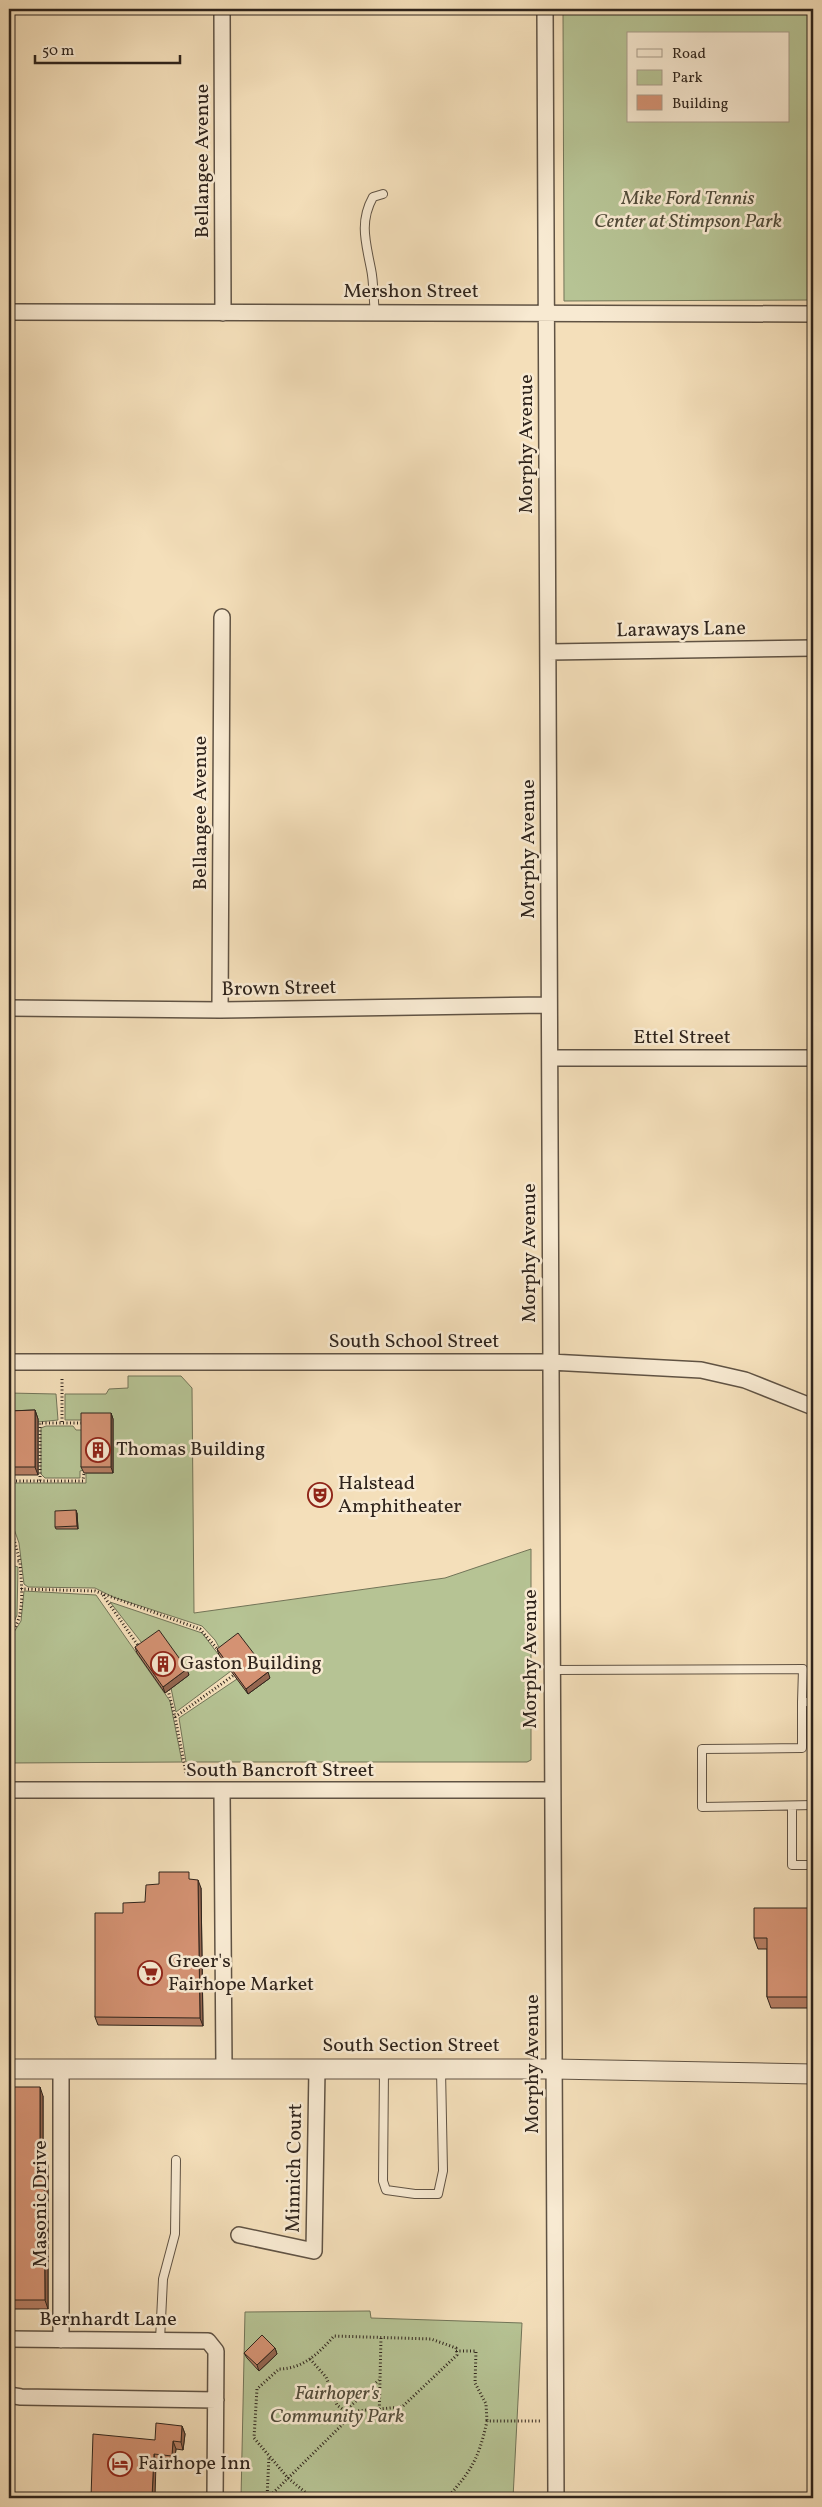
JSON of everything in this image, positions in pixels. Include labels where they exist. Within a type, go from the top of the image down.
[{"type":"street","name":"Bellangee Avenue","points":[[222,9],[224,313]]},
{"type":"street","name":"Morphy Avenue","points":[[545,9],[549,652],[551,1790],[556,2498]]},
{"type":"street","name":"Mershon Street","points":[[9,312],[813,314]]},
{"type":"street","name":"Bellangee Avenue","points":[[220,1010],[222,617]]},
{"type":"street","name":"Laraways Lane","points":[[549,652],[813,648]]},
{"type":"street","name":"Brown Street","points":[[9,1008],[220,1010],[550,1005]]},
{"type":"street","name":"Ettel Street","points":[[550,1058],[813,1058]]},
{"type":"street","name":"South School Street","points":[[9,1362],[550,1362],[701,1370],[745,1380],[813,1407]]},
{"type":"street","name":"South Bancroft Street","points":[[9,1790],[551,1790]]},
{"type":"street","points":[[222,1791],[224,2069]]},
{"type":"street","name":"South Section Street","points":[[9,2069],[554,2069],[813,2074]]},
{"type":"street","name":"Masonic Drive","points":[[60,2069],[60,2340]]},
{"type":"street","name":"Minnich Court","points":[[238,2235],[314,2251],[317,2069]]},
{"type":"street","name":"Bernhardt Lane","points":[[9,2339],[208,2341],[216,2351],[216,2400]]},
{"type":"street","points":[[9,2395],[21,2397],[216,2400],[215,2498]]},
{"type":"lane","points":[[375,312],[371,270],[363,230],[366,209],[373,197],[383,194]]},
{"type":"lane","points":[[551,1670],[803,1670],[802,1748],[702,1749],[702,1807],[813,1805]]},
{"type":"lane","points":[[802,1702],[813,1702]]},
{"type":"lane","points":[[792,1806],[792,1865],[813,1865]]},
{"type":"lane","points":[[384,2069],[383,2181],[386,2190],[415,2194],[438,2194],[443,2171],[441,2069]]},
{"type":"lane","points":[[160,2340],[163,2279],[175,2234],[176,2160]]},
{"type":"path","points":[[62,1376],[62,1423]]},
{"type":"path","points":[[40,1481],[40,1423],[84,1423]]},
{"type":"path","points":[[9,1481],[83,1481],[84,1473]]},
{"type":"path","points":[[9,1522],[20,1561],[21,1589],[21,1604],[14,1630],[9,1635]]},
{"type":"path","points":[[9,1561],[20,1561]]},
{"type":"path","points":[[21,1589],[95,1591],[200,1629],[221,1653]]},
{"type":"path","points":[[103,1594],[141,1650]]},
{"type":"path","points":[[176,1717],[234,1675]]},
{"type":"path","points":[[168,1690],[176,1717],[188,1779]]},
{"type":"path","points":[[268,2498],[288,2478],[356,2411],[402,2407],[457,2355],[456,2348],[431,2339],[334,2336],[310,2359],[294,2368],[279,2369],[257,2389],[254,2438],[288,2478],[312,2498]]},
{"type":"path","points":[[379,2423],[381,2337]]},
{"type":"path","points":[[447,2498],[470,2472],[480,2452],[487,2421],[486,2404],[475,2383],[476,2351],[456,2351]]},
{"type":"path","points":[[310,2359],[326,2378],[337,2405],[351,2416]]},
{"type":"path","points":[[345,2411],[379,2379]]},
{"type":"path","points":[[487,2421],[555,2421]]},
{"type":"path","points":[[268,2498],[269,2456]]},
{"type":"green space","name":"Mike Ford Tennis Center at Stimpson Park","points":[[563,9],[813,9],[813,300],[564,301]]},
{"type":"green space","points":[[128,1376],[181,1376],[192,1388],[194,1613],[445,1578],[531,1549],[531,1760],[527,1762],[186,1762],[179,1718],[237,1679],[215,1640],[202,1626],[113,1597],[95,1588],[28,1587],[24,1584],[19,1543],[9,1515],[9,1483],[86,1483],[86,1473],[113,1473],[84,1420],[65,1420],[65,1394],[106,1394],[109,1389],[128,1388]]},
{"type":"green space","points":[[9,1393],[56,1394],[58,1420],[38,1422],[37,1419],[9,1419]]},
{"type":"green space","points":[[46,1426],[73,1426],[76,1430],[84,1430],[84,1470],[80,1471],[80,1478],[45,1478],[41,1474],[41,1428]]},
{"type":"green space","points":[[9,1564],[18,1567],[17,1615],[9,1633]]},
{"type":"green space","points":[[24,1591],[96,1595],[170,1701],[182,1762],[9,1763],[9,1640],[21,1621]]},
{"type":"green space","points":[[110,1602],[202,1633],[231,1671],[176,1712],[171,1688],[145,1647]]},
{"type":"green space","name":"Fairhoper's Community Park","points":[[370,2311],[371,2318],[522,2323],[513,2498],[241,2498],[245,2312]]},
{"type":"building","points":[[35,1410],[35,1467],[9,1467],[9,1411]]},
{"type":"building","name":"Thomas Building","points":[[81,1413],[111,1413],[111,1467],[81,1467]]},
{"type":"building","points":[[76,1510],[77,1526],[55,1527],[55,1511]]},
{"type":"building","name":"Gaston Building","points":[[159,1630],[187,1669],[163,1687],[135,1647]]},
{"type":"building","points":[[238,1633],[268,1672],[246,1689],[217,1649]]},
{"type":"building","name":"Greer's Fairhope Market","points":[[159,1872],[189,1872],[189,1879],[198,1880],[200,2018],[95,2017],[95,1913],[123,1913],[123,1903],[145,1902],[146,1885],[159,1884]]},
{"type":"building","points":[[754,1908],[810,1908],[809,1997],[767,1997],[767,1938],[754,1938]]},
{"type":"building","points":[[14,2087],[40,2087],[40,2156],[44,2156],[45,2300],[9,2300],[9,2089],[14,2089]]},
{"type":"building","points":[[262,2335],[275,2348],[257,2365],[244,2353]]},
{"type":"building","name":"Fairhope Inn","points":[[156,2423],[182,2426],[181,2442],[173,2441],[172,2456],[154,2454],[152,2498],[91,2498],[93,2434],[155,2440]]},
{"type":"place","name":"Thomas Building","points":[[98,1450]]},
{"type":"place","name":"Halstead Amphitheater","points":[[320,1495]]},
{"type":"place","name":"Gaston Building","points":[[163,1664]]},
{"type":"place","name":"Greer's Fairhope Market","points":[[150,1973]]},
{"type":"place","name":"Fairhope Inn","points":[[120,2464]]}]
